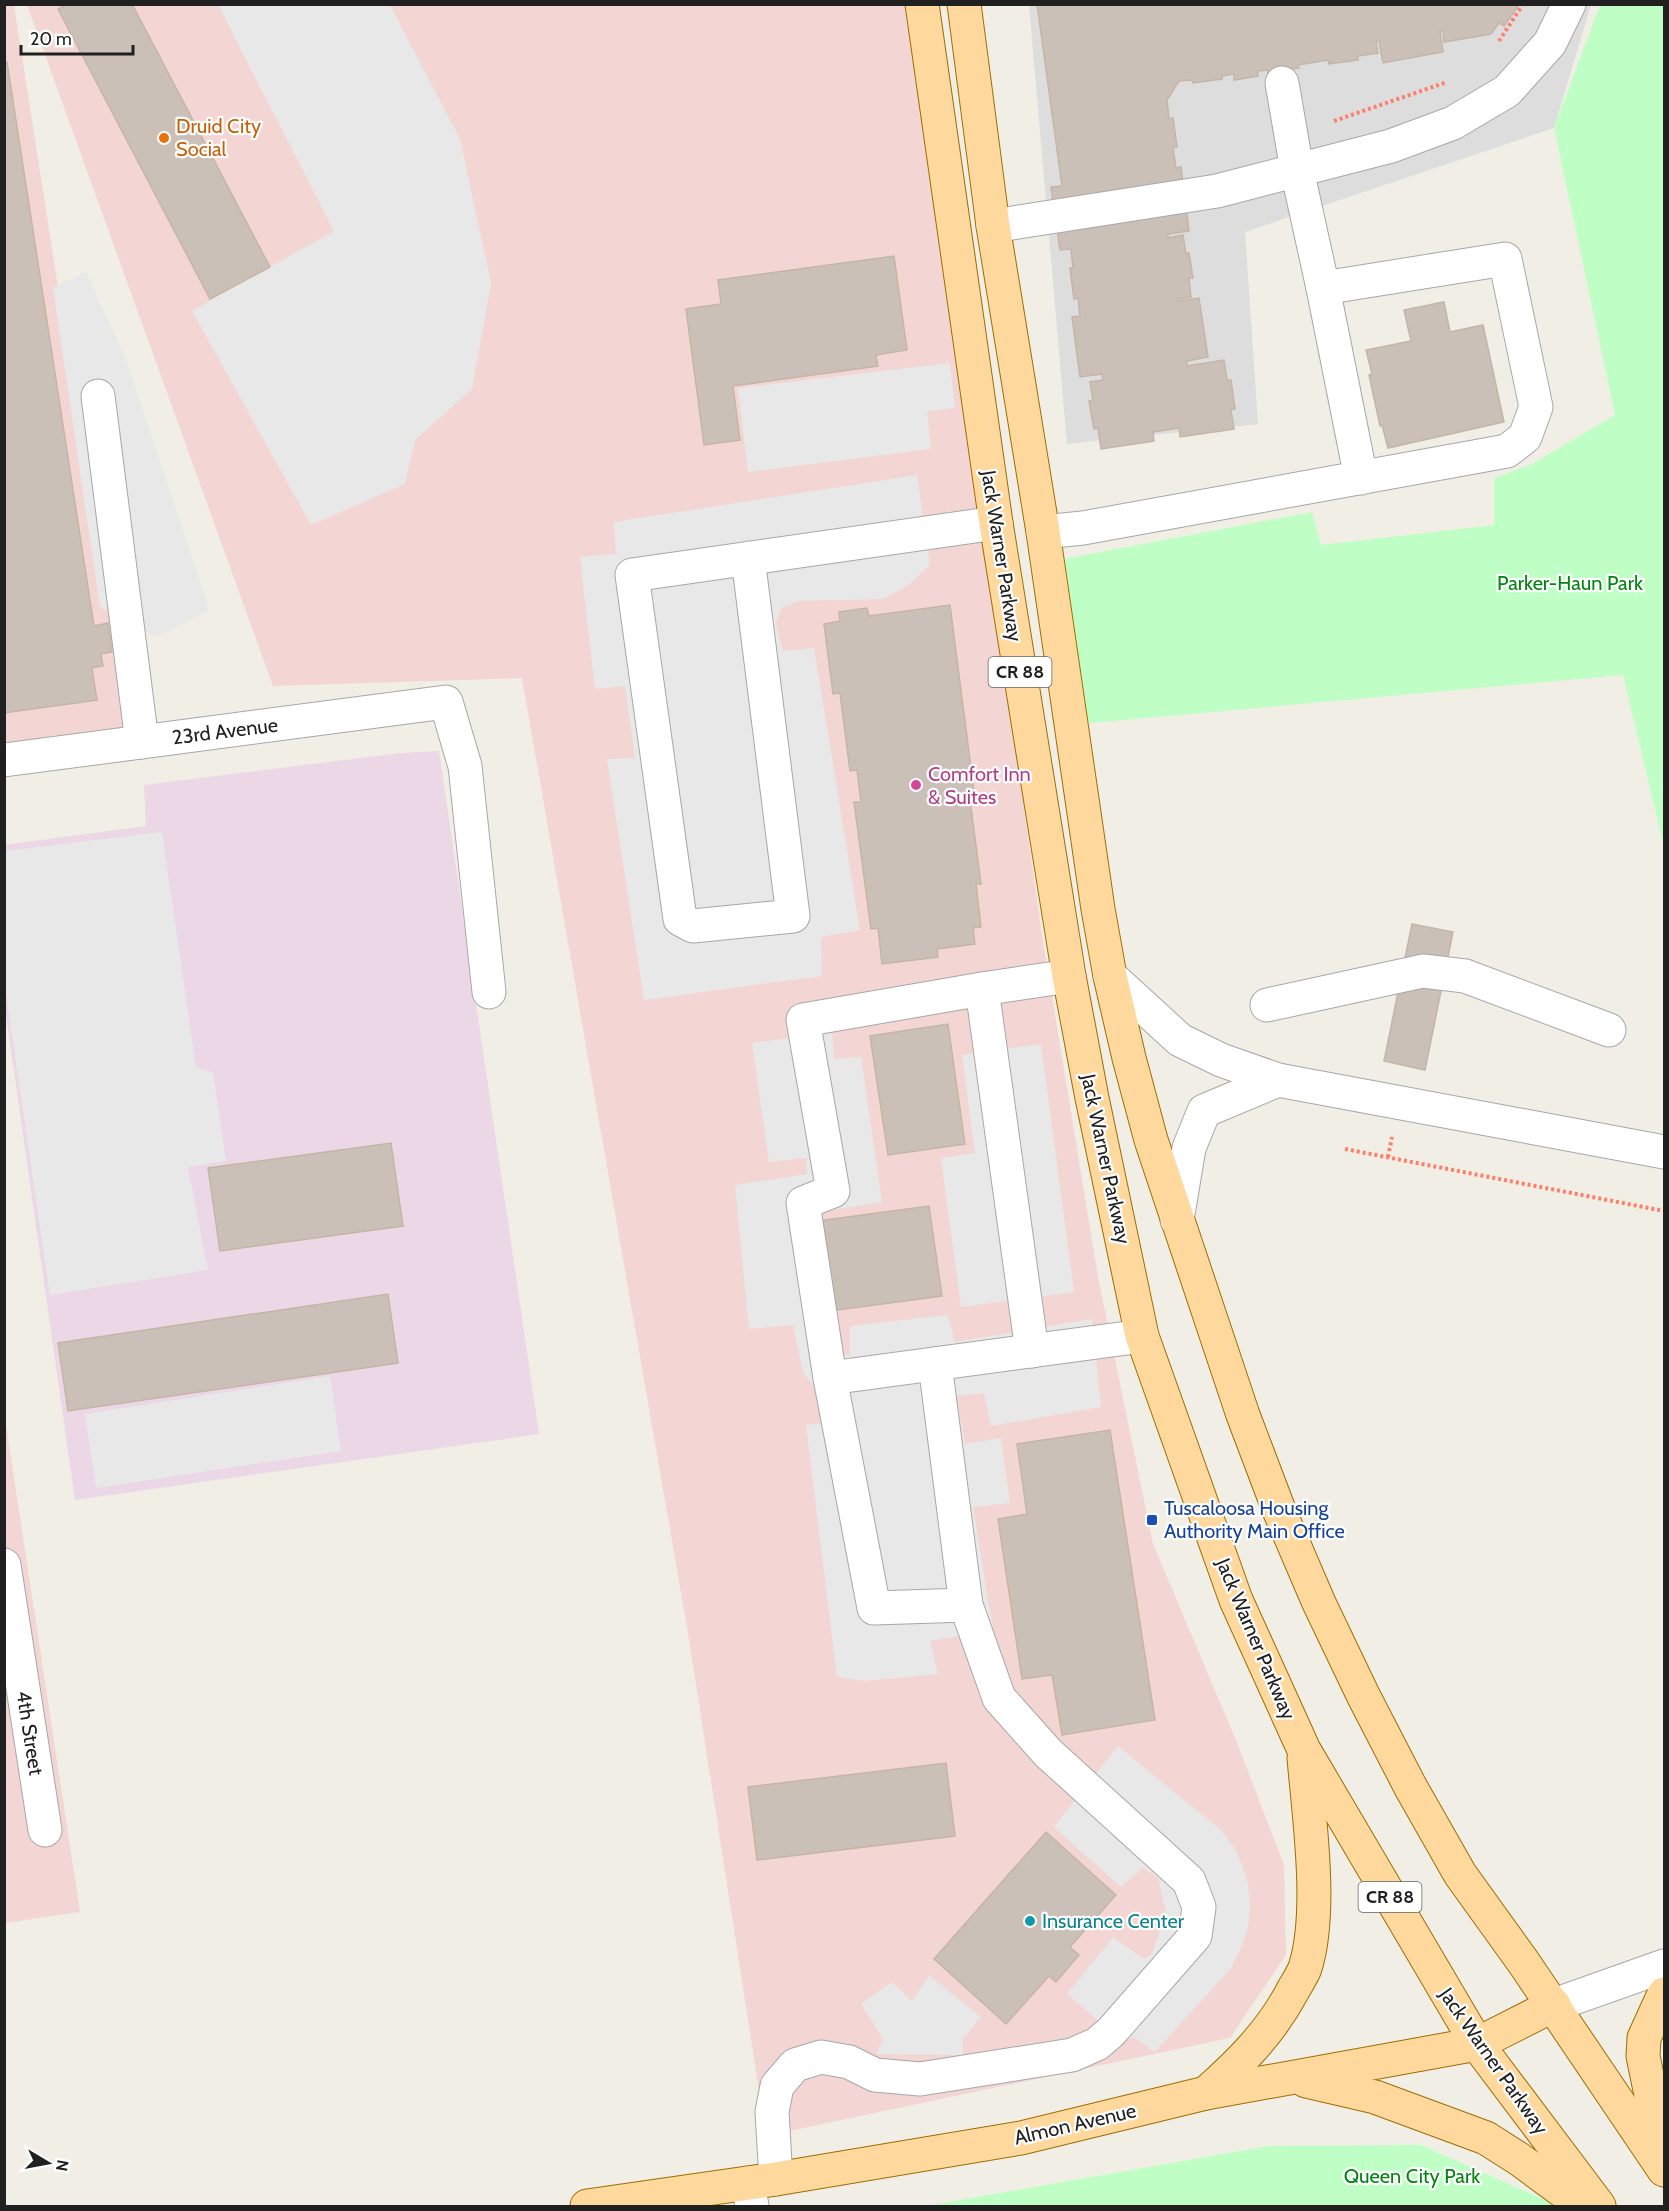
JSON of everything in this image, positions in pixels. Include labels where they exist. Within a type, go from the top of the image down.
[{"type":"main road","name":"Jack Warner Parkway","points":[[922,4],[996,523],[1069,976],[1142,1336],[1236,1600],[1304,1750],[1477,2044],[1599,2206]]},
{"type":"main road","points":[[964,4],[993,226],[1043,532],[1110,976],[1151,1140],[1243,1415],[1279,1510],[1319,1603],[1358,1685],[1410,1786],[1460,1874],[1554,2005],[1665,2170]]},
{"type":"main road","points":[[1206,2093],[1234,2068],[1272,2026],[1304,1968],[1313,1920],[1304,1750]]},
{"type":"main road","points":[[1665,1994],[1644,2038],[1643,2056],[1665,2163]]},
{"type":"main road","name":"Almon Avenue","points":[[587,2206],[686,2199],[759,2189],[1021,2138],[1206,2093],[1477,2044],[1554,2005]]},
{"type":"main road","points":[[1290,2078],[1335,2086],[1375,2097],[1486,2138],[1583,2206]]},
{"type":"street","points":[[993,226],[1217,191],[1391,146],[1453,123],[1508,91],[1550,42],[1569,4]]},
{"type":"street","points":[[1282,83],[1297,170],[1361,478]]},
{"type":"street","points":[[1043,532],[1083,528],[1507,451],[1525,437],[1536,407],[1504,259],[1323,288]]},
{"type":"street","points":[[98,396],[142,742]]},
{"type":"street","points":[[748,558],[794,916],[693,926],[680,919],[632,575],[748,558],[996,523]]},
{"type":"street","name":"23rd Avenue","points":[[4,760],[446,702],[465,766],[489,992]]},
{"type":"street","points":[[1267,1005],[1423,971],[1466,976],[1609,1030]]},
{"type":"street","points":[[966,1605],[874,1608],[830,1378],[803,1203],[833,1191],[802,1020],[1069,976]]},
{"type":"street","points":[[1110,976],[1180,1040],[1221,1060],[1278,1080],[1665,1152]]},
{"type":"street","points":[[982,989],[1032,1351]]},
{"type":"street","points":[[1177,1220],[1189,1148],[1204,1111],[1278,1080]]},
{"type":"street","points":[[830,1378],[1142,1336]]},
{"type":"street","points":[[759,2189],[777,2086],[795,2065],[821,2057],[849,2062],[875,2074],[920,2079],[1072,2055],[1097,2044],[1111,2032],[1195,1936],[1199,1907],[1189,1881],[1048,1753],[999,1698],[966,1605],[935,1364]]},
{"type":"street","name":"4th Street","points":[[4,1564],[45,1830]]},
{"type":"street","points":[[1554,2005],[1665,1966]]},
{"type":"path","points":[[1496,45],[1523,4]]},
{"type":"path","points":[[1330,122],[1454,80]]},
{"type":"path","points":[[1345,1149],[1665,1211]]},
{"type":"shaded area","points":[[4,5],[14,5],[130,748],[5,777]]},
{"type":"shaded area","points":[[27,5],[907,5],[967,403],[1042,935],[1098,1277],[1153,1544],[1236,1740],[1284,1865],[1286,1955],[1230,2038],[766,2136],[688,1633],[522,678],[273,686]]},
{"type":"shaded area","points":[[218,5],[390,5],[460,139],[491,283],[472,389],[415,440],[405,484],[311,525],[192,311],[334,231]]},
{"type":"shaded area","points":[[1029,5],[1591,5],[1554,128],[1245,232],[1258,424],[1067,444]]},
{"type":"shaded area","points":[[86,272],[126,360],[209,610],[156,637],[100,607],[53,288]]},
{"type":"shaded area","points":[[950,363],[955,408],[927,411],[931,449],[748,472],[738,388]]},
{"type":"shaded area","points":[[917,475],[930,565],[911,583],[884,599],[799,601],[781,608],[776,624],[783,651],[814,648],[860,930],[821,937],[822,976],[644,1000],[607,759],[635,758],[625,686],[595,689],[580,557],[616,554],[614,522]]},
{"type":"shaded area","points":[[439,751],[539,1434],[75,1500],[5,1008],[4,845],[146,826],[144,785],[401,753]]},
{"type":"shaded area","points":[[162,832],[196,1067],[213,1072],[226,1161],[188,1167],[208,1270],[50,1295],[5,988],[5,851]]},
{"type":"shaded area","points":[[832,1032],[834,1059],[861,1057],[882,1202],[812,1213],[838,1354],[850,1355],[850,1326],[948,1315],[955,1342],[1092,1319],[1101,1407],[991,1426],[984,1393],[956,1396],[965,1444],[1001,1438],[1010,1503],[973,1507],[993,1631],[930,1641],[938,1674],[864,1681],[837,1677],[806,1425],[832,1423],[831,1409],[803,1372],[793,1325],[749,1329],[735,1185],[807,1174],[806,1158],[769,1162],[752,1043]]},
{"type":"shaded area","points":[[1041,1044],[1074,1292],[961,1307],[941,1158],[975,1153],[962,1055]]},
{"type":"shaded area","points":[[330,1376],[341,1451],[96,1488],[85,1414]]},
{"type":"shaded area","points":[[4,1412],[80,1912],[5,1923],[4,1923]]},
{"type":"shaded area","points":[[1118,1746],[1222,1831],[1234,1847],[1248,1884],[1250,1905],[1248,1927],[1231,1968],[1155,2052],[1134,2037],[1122,2041],[1067,1994],[1113,1937],[1144,1959],[1152,1954],[1166,1913],[1158,1878],[1143,1868],[1121,1887],[1054,1827]]},
{"type":"shaded area","points":[[929,1975],[981,2017],[963,2039],[963,2055],[876,2054],[883,2039],[861,2004],[892,1982],[912,2001]]},
{"type":"green space","name":"Parker-Haun Park","points":[[1600,5],[1664,5],[1664,847],[1623,675],[1057,726],[1032,565],[1312,512],[1321,545],[1494,525],[1494,478],[1532,464],[1615,415],[1554,128]]},
{"type":"green space","name":"Queen City Park","points":[[1421,2145],[1559,2206],[926,2206],[1268,2146]]},
{"type":"building","name":"Druid City Social","points":[[66,4],[132,4],[270,267],[210,299],[58,9]]},
{"type":"building","points":[[1037,4],[1516,4],[1518,6],[1504,26],[1499,23],[1491,34],[1444,42],[1443,31],[1440,31],[1443,52],[1383,63],[1379,41],[1376,41],[1378,53],[1358,56],[1358,60],[1329,64],[1328,60],[1268,73],[1268,70],[1258,71],[1258,76],[1234,80],[1234,74],[1222,76],[1222,79],[1193,83],[1192,80],[1179,81],[1167,100],[1169,119],[1173,118],[1177,147],[1173,148],[1176,168],[1181,167],[1189,231],[1168,234],[1168,238],[1183,235],[1193,278],[1189,278],[1191,297],[1177,299],[1178,301],[1199,298],[1208,357],[1187,361],[1187,366],[1224,360],[1227,380],[1231,380],[1235,409],[1231,410],[1234,429],[1180,437],[1179,428],[1153,432],[1154,441],[1101,449],[1098,428],[1094,429],[1089,401],[1093,400],[1090,382],[1103,380],[1102,374],[1080,377],[1072,317],[1080,316],[1078,298],[1074,299],[1070,268],[1073,268],[1071,249],[1060,250],[1051,187],[1062,186]]},
{"type":"building","points":[[4,62],[7,62],[94,626],[108,623],[112,652],[101,654],[103,666],[92,668],[97,700],[4,713]]},
{"type":"building","points":[[894,256],[907,350],[876,355],[878,366],[733,386],[740,440],[704,445],[686,309],[721,304],[718,280]]},
{"type":"building","points":[[1444,302],[1450,332],[1483,325],[1504,422],[1388,448],[1382,425],[1380,426],[1366,350],[1411,341],[1404,310]]},
{"type":"building","name":"Comfort Inn & Suites","points":[[950,605],[975,799],[970,800],[981,884],[976,884],[981,927],[973,928],[975,944],[937,949],[938,957],[882,964],[878,928],[871,929],[854,802],[861,802],[857,770],[850,771],[840,693],[833,694],[824,624],[840,621],[839,612],[867,608],[869,616]]},
{"type":"building","points":[[1412,924],[1453,932],[1425,1070],[1384,1061]]},
{"type":"building","points":[[948,1024],[965,1144],[888,1155],[870,1036]]},
{"type":"building","points":[[391,1143],[403,1226],[220,1251],[208,1168]]},
{"type":"building","points":[[929,1206],[942,1296],[830,1311],[818,1221]]},
{"type":"building","points":[[388,1294],[398,1363],[68,1411],[58,1343]]},
{"type":"building","points":[[1110,1430],[1155,1720],[1062,1735],[1052,1675],[1022,1679],[998,1519],[1027,1514],[1017,1444]]},
{"type":"building","points":[[946,1763],[955,1836],[757,1860],[748,1787]]},
{"type":"building","name":"Insurance Center","points":[[1046,1832],[1116,1895],[1070,1947],[1079,1955],[1056,1982],[1049,1976],[1006,2024],[934,1959]]},
{"type":"place","name":"Druid City Social","points":[[164,138]]},
{"type":"place","name":"Comfort Inn & Suites","points":[[916,785]]},
{"type":"place","name":"Tuscaloosa Housing Authority Main Office","points":[[1152,1520]]},
{"type":"place","name":"Insurance Center","points":[[1030,1921]]}]
